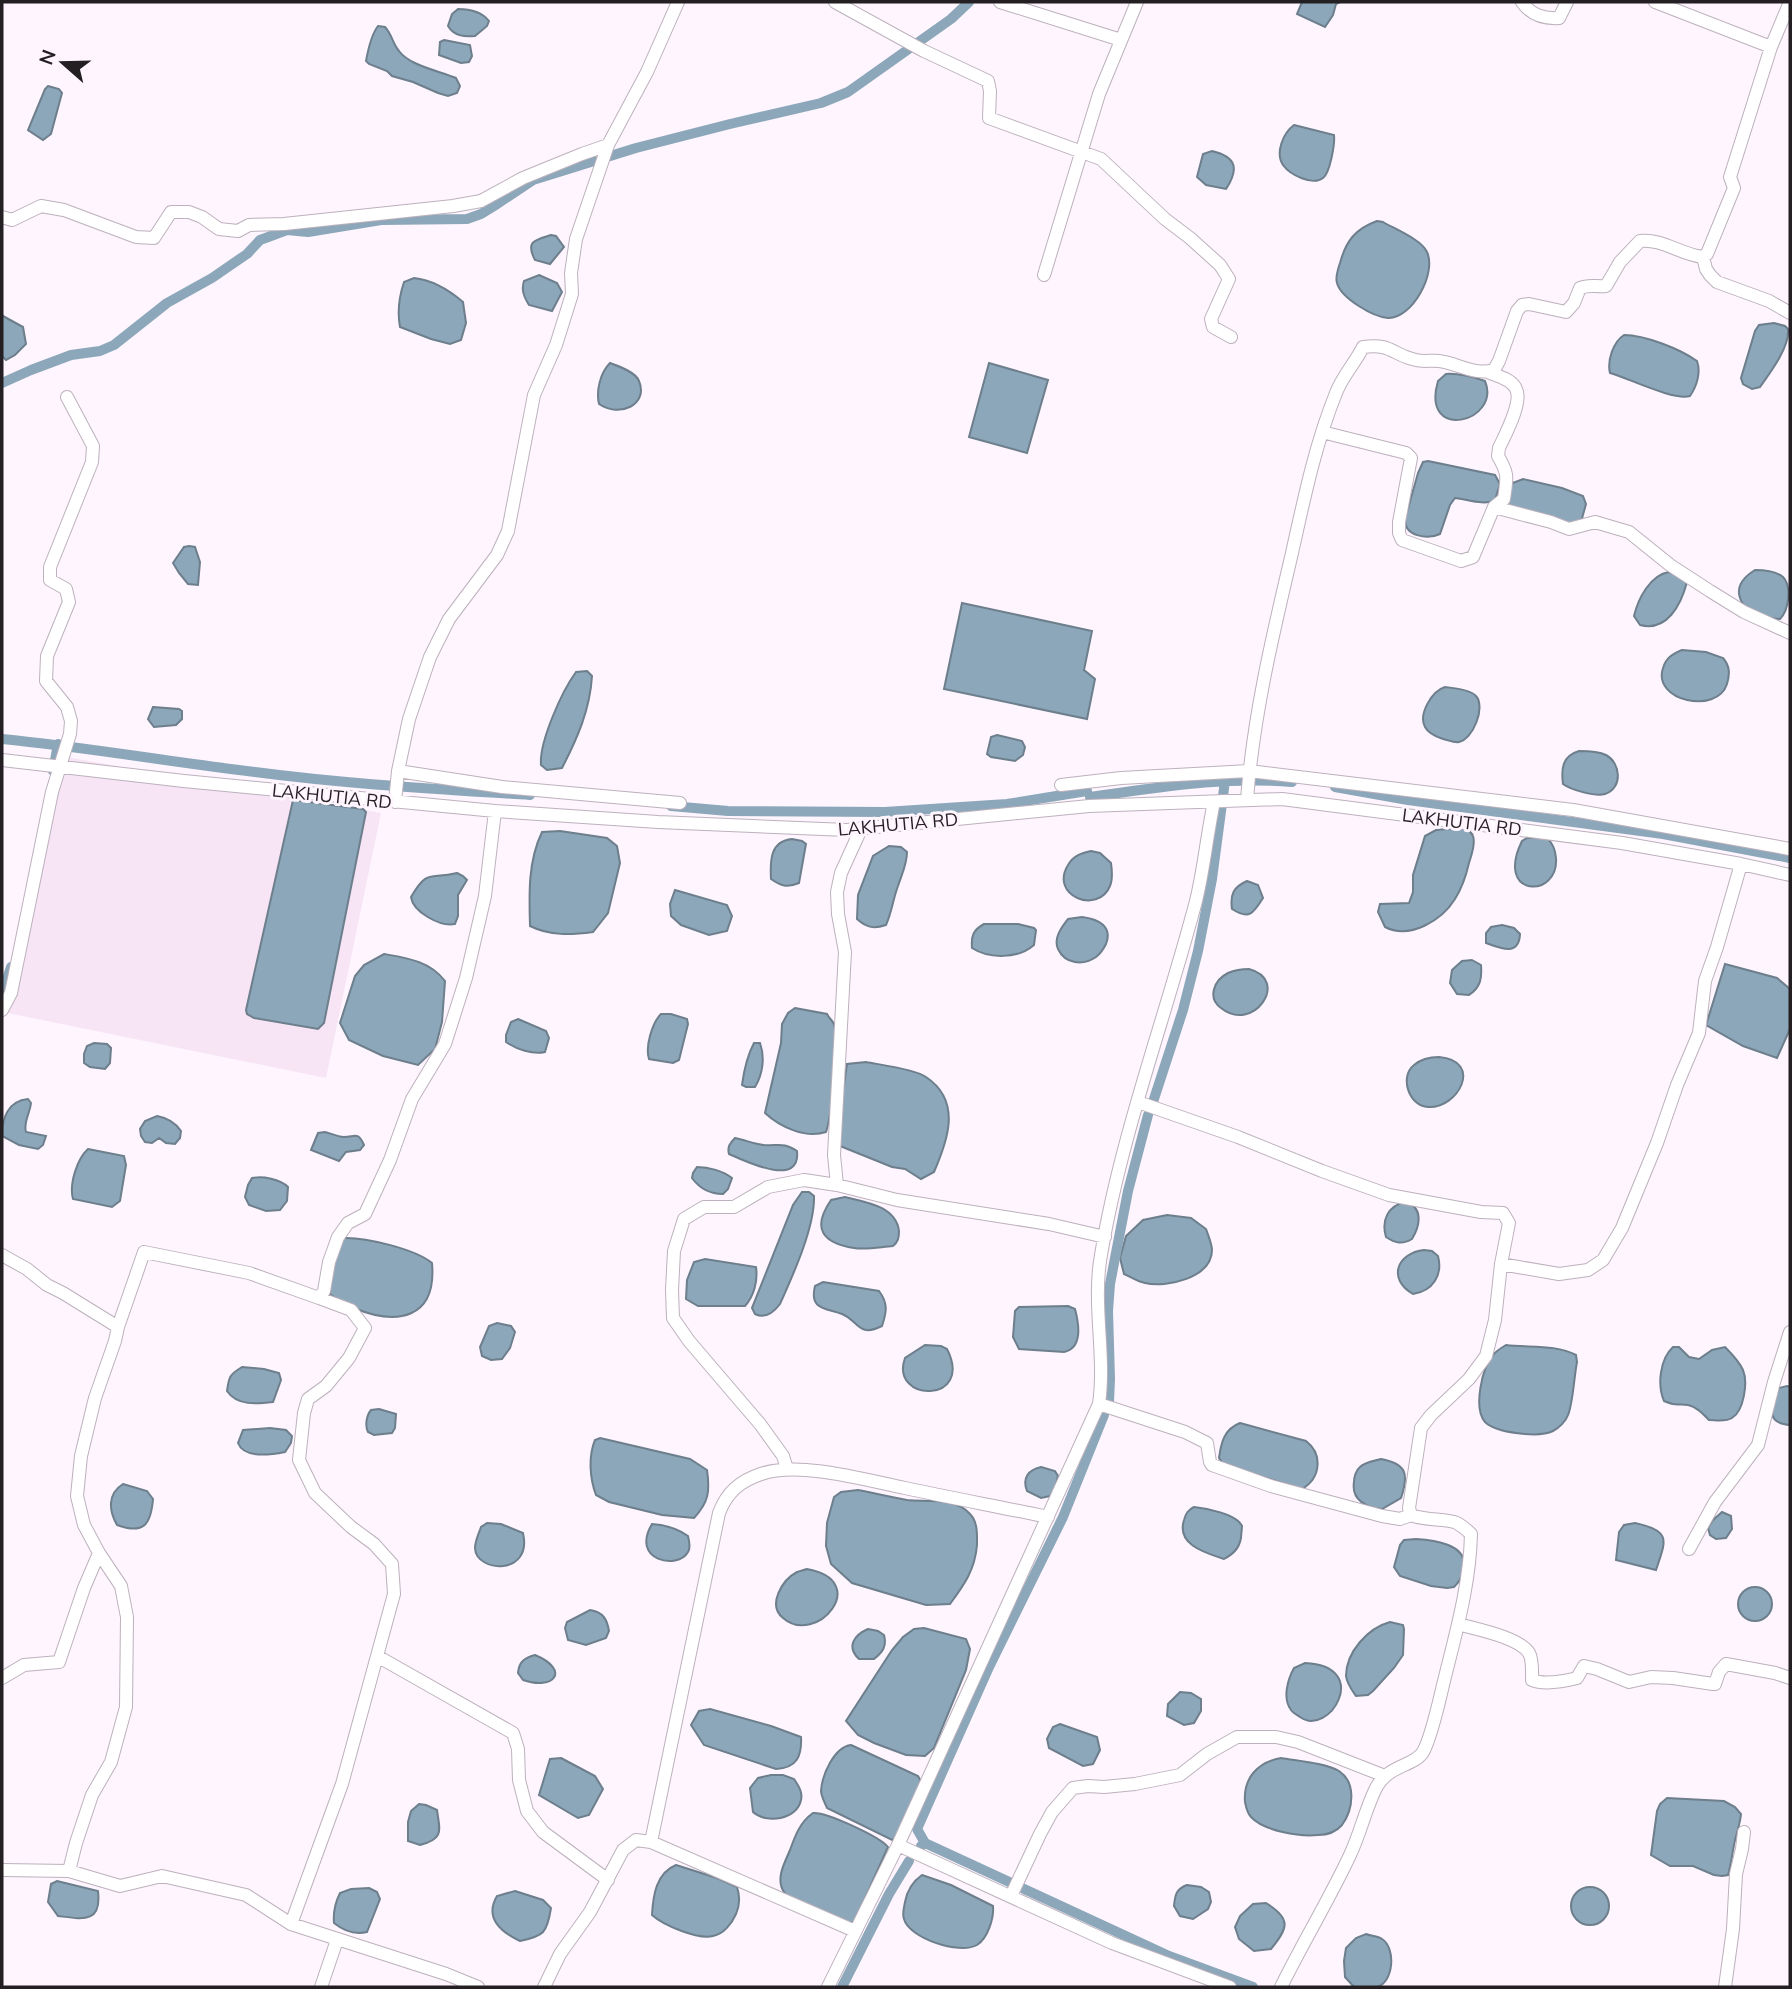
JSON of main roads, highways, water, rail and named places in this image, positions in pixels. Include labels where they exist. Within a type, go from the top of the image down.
[{"type":"water","points":[[1302,2],[1340,2],[1336,4],[1325,27],[1297,14]]},
{"type":"water","points":[[458,9],[479,13],[489,21],[487,26],[475,36],[456,34],[448,26],[452,14]]},
{"type":"water","points":[[378,26],[385,27],[397,48],[410,61],[456,78],[460,86],[457,93],[448,96],[438,93],[392,76],[387,71],[369,64],[366,61],[369,47]]},
{"type":"water","points":[[444,40],[470,45],[472,56],[469,62],[461,63],[439,55],[440,42]]},
{"type":"water","points":[[48,86],[59,89],[62,93],[51,134],[43,140],[28,130]]},
{"type":"water","points":[[1294,125],[1334,135],[1330,165],[1326,175],[1319,180],[1296,176],[1283,165],[1281,144]]},
{"type":"water","points":[[1212,151],[1227,157],[1233,165],[1233,175],[1226,189],[1206,185],[1197,177],[1203,154]]},
{"type":"water","points":[[1377,221],[1420,243],[1427,252],[1429,261],[1425,282],[1414,303],[1406,311],[1388,318],[1358,306],[1345,295],[1336,281],[1342,255],[1349,242],[1357,232]]},
{"type":"water","points":[[556,236],[564,247],[550,264],[535,260],[531,245],[536,240]]},
{"type":"water","points":[[539,275],[557,283],[562,292],[552,311],[529,305],[524,296],[524,281]]},
{"type":"water","points":[[414,278],[440,286],[463,302],[466,323],[461,340],[450,344],[400,327],[402,288],[404,282]]},
{"type":"water","points":[[3,316],[23,327],[26,344],[6,360],[2,356]]},
{"type":"water","points":[[1774,323],[1788,329],[1786,344],[1760,387],[1752,389],[1743,384],[1741,378],[1755,331],[1759,325]]},
{"type":"water","points":[[1624,335],[1642,337],[1662,344],[1697,361],[1698,379],[1690,396],[1662,392],[1610,373],[1612,352]]},
{"type":"water","points":[[610,363],[631,372],[639,381],[640,397],[630,407],[615,410],[599,404],[600,382]]},
{"type":"water","points":[[989,363],[1048,380],[1027,453],[969,437]]},
{"type":"water","points":[[1446,374],[1485,381],[1487,395],[1482,407],[1473,415],[1461,420],[1449,419],[1440,413],[1436,400],[1438,381]]},
{"type":"water","points":[[1423,462],[1495,475],[1500,484],[1495,500],[1481,502],[1455,498],[1440,534],[1423,536],[1412,533],[1405,519],[1418,473]]},
{"type":"water","points":[[1523,479],[1583,496],[1586,504],[1581,522],[1573,526],[1508,507],[1506,502],[1510,484]]},
{"type":"water","points":[[184,547],[195,547],[200,562],[198,585],[188,584],[173,563]]},
{"type":"water","points":[[1755,570],[1777,573],[1786,581],[1788,598],[1786,610],[1780,619],[1753,613],[1742,602],[1739,589],[1747,576]]},
{"type":"water","points":[[1669,572],[1681,575],[1687,582],[1677,608],[1665,621],[1650,626],[1640,625],[1634,616],[1638,602],[1656,578]]},
{"type":"water","points":[[962,603],[1092,631],[1084,670],[1095,679],[1087,719],[944,689]]},
{"type":"water","points":[[1682,650],[1706,652],[1723,658],[1729,673],[1721,694],[1711,699],[1687,700],[1667,689],[1662,679],[1664,665],[1670,657]]},
{"type":"water","points":[[587,671],[592,676],[591,689],[578,735],[562,768],[547,770],[541,765],[541,755],[552,717],[576,672]]},
{"type":"water","points":[[1445,687],[1470,692],[1479,701],[1479,715],[1473,729],[1459,742],[1433,734],[1426,729],[1423,722],[1428,704],[1435,693]]},
{"type":"water","points":[[153,707],[179,709],[182,711],[182,719],[176,725],[154,727],[148,719]]},
{"type":"water","points":[[997,735],[1022,741],[1025,747],[1023,755],[1015,761],[987,754],[991,737]]},
{"type":"water","points":[[1579,751],[1606,755],[1615,764],[1618,775],[1611,791],[1601,795],[1590,794],[1563,784],[1564,764],[1569,756]]},
{"type":"water","points":[[293,800],[363,809],[366,812],[324,1023],[318,1029],[254,1018],[247,1014],[246,1010]]},
{"type":"water","points":[[1460,828],[1472,834],[1474,846],[1462,886],[1449,907],[1434,921],[1415,929],[1405,931],[1385,927],[1378,912],[1380,904],[1409,903],[1413,892],[1413,875],[1425,836],[1436,830]]},
{"type":"water","points":[[560,831],[607,838],[617,846],[620,863],[608,913],[593,932],[561,934],[530,926],[530,878],[537,843],[542,832]]},
{"type":"water","points":[[1527,838],[1547,838],[1555,852],[1554,871],[1548,881],[1539,886],[1521,882],[1516,873],[1516,860],[1522,841]]},
{"type":"water","points":[[792,839],[806,844],[799,883],[784,885],[771,879],[771,859],[779,844]]},
{"type":"water","points":[[889,846],[901,847],[907,852],[906,861],[886,925],[871,927],[857,919],[858,895],[873,856]]},
{"type":"water","points":[[1091,851],[1100,853],[1111,863],[1112,877],[1104,895],[1086,900],[1070,893],[1064,876],[1072,859]]},
{"type":"water","points":[[457,873],[467,880],[458,895],[458,916],[455,924],[435,921],[413,903],[411,897],[421,882],[430,877]]},
{"type":"water","points":[[1247,881],[1258,885],[1263,898],[1247,915],[1232,909],[1232,900],[1233,892]]},
{"type":"water","points":[[675,890],[727,905],[732,916],[727,931],[709,935],[681,925],[671,916],[670,904]]},
{"type":"water","points":[[1082,917],[1103,925],[1108,938],[1096,957],[1086,962],[1075,962],[1061,954],[1057,941],[1068,919]]},
{"type":"water","points":[[984,924],[1018,924],[1034,928],[1034,945],[1012,955],[995,956],[979,952],[972,948],[972,937]]},
{"type":"water","points":[[1502,925],[1514,928],[1520,934],[1516,946],[1508,949],[1486,943],[1486,933],[1491,927]]},
{"type":"water","points":[[384,954],[425,965],[445,981],[442,1022],[435,1049],[418,1065],[383,1056],[349,1040],[340,1023],[355,976],[364,965]]},
{"type":"water","points":[[1472,960],[1481,965],[1478,985],[1469,995],[1457,994],[1450,983],[1452,970],[1462,961]]},
{"type":"water","points":[[1725,964],[1777,978],[1790,989],[1790,1029],[1777,1058],[1743,1046],[1706,1025]]},
{"type":"water","points":[[1249,969],[1261,975],[1267,983],[1263,1002],[1255,1010],[1245,1014],[1233,1014],[1221,1008],[1213,994],[1219,980],[1231,972]]},
{"type":"water","points":[[795,1008],[827,1014],[836,1032],[831,1110],[826,1132],[818,1134],[794,1130],[765,1113],[781,1043],[782,1024],[788,1013]]},
{"type":"water","points":[[661,1014],[687,1019],[679,1060],[673,1063],[649,1059],[650,1035]]},
{"type":"water","points":[[518,1019],[546,1031],[549,1038],[545,1052],[525,1051],[506,1042],[511,1022]]},
{"type":"water","points":[[94,1043],[107,1044],[111,1048],[110,1063],[105,1069],[90,1067],[84,1063],[87,1046]]},
{"type":"water","points":[[754,1043],[760,1043],[762,1048],[761,1071],[755,1087],[746,1087],[742,1085],[744,1074]]},
{"type":"water","points":[[1439,1057],[1453,1060],[1460,1067],[1462,1084],[1449,1101],[1439,1106],[1421,1105],[1408,1090],[1407,1076],[1417,1063]]},
{"type":"water","points":[[866,1062],[921,1074],[937,1087],[944,1097],[949,1121],[944,1147],[934,1172],[921,1179],[905,1169],[892,1167],[840,1146],[838,1124],[847,1064]]},
{"type":"water","points":[[28,1099],[31,1103],[25,1125],[26,1132],[46,1136],[43,1145],[38,1149],[19,1145],[2,1136],[3,1123],[11,1107]]},
{"type":"water","points":[[157,1116],[171,1121],[181,1131],[175,1144],[166,1143],[159,1138],[152,1143],[145,1142],[141,1136],[140,1129],[145,1121]]},
{"type":"water","points":[[325,1132],[341,1137],[358,1136],[364,1145],[360,1150],[346,1152],[339,1161],[311,1150],[318,1133]]},
{"type":"water","points":[[735,1138],[760,1144],[788,1146],[797,1151],[796,1162],[791,1168],[782,1170],[748,1162],[729,1154],[729,1145]]},
{"type":"water","points":[[88,1149],[124,1156],[126,1165],[120,1201],[112,1207],[73,1199],[75,1172]]},
{"type":"water","points":[[697,1167],[716,1170],[732,1178],[728,1189],[723,1194],[702,1188],[692,1178]]},
{"type":"water","points":[[252,1178],[271,1179],[288,1187],[287,1201],[280,1210],[266,1211],[249,1205],[245,1197]]},
{"type":"water","points":[[802,1192],[809,1192],[814,1196],[811,1222],[797,1265],[778,1307],[766,1315],[755,1314],[752,1308],[793,1205]]},
{"type":"water","points":[[845,1197],[878,1206],[892,1216],[899,1231],[895,1244],[859,1249],[843,1246],[828,1238],[821,1227],[825,1210],[831,1200]]},
{"type":"water","points":[[1405,1202],[1418,1212],[1417,1228],[1412,1239],[1405,1242],[1392,1241],[1386,1237],[1385,1220],[1390,1210]]},
{"type":"water","points":[[1167,1215],[1191,1218],[1206,1229],[1211,1242],[1210,1260],[1196,1274],[1164,1284],[1142,1282],[1124,1274],[1120,1258],[1126,1236],[1143,1220]]},
{"type":"water","points":[[343,1238],[389,1245],[414,1253],[432,1263],[432,1282],[421,1307],[399,1316],[370,1314],[341,1302],[330,1294],[329,1277]]},
{"type":"water","points":[[1424,1250],[1432,1251],[1438,1256],[1438,1276],[1431,1286],[1413,1294],[1400,1281],[1399,1268],[1407,1256]]},
{"type":"water","points":[[705,1259],[756,1267],[755,1288],[745,1306],[698,1306],[686,1299],[687,1280],[694,1262]]},
{"type":"water","points":[[823,1282],[879,1291],[886,1307],[882,1326],[863,1329],[848,1317],[820,1307],[814,1300],[814,1294],[815,1286]]},
{"type":"water","points":[[1068,1306],[1075,1309],[1078,1328],[1077,1341],[1070,1350],[1064,1352],[1019,1349],[1013,1337],[1015,1311],[1019,1307]]},
{"type":"water","points":[[497,1323],[511,1326],[515,1332],[510,1348],[502,1359],[491,1360],[482,1356],[480,1347],[489,1326]]},
{"type":"water","points":[[925,1345],[947,1349],[953,1367],[950,1380],[942,1388],[930,1391],[909,1383],[903,1373],[905,1358]]},
{"type":"water","points":[[1506,1345],[1551,1348],[1576,1355],[1570,1410],[1564,1422],[1553,1431],[1538,1434],[1508,1432],[1491,1426],[1481,1416],[1479,1398],[1485,1369],[1494,1354]]},
{"type":"water","points":[[1673,1347],[1679,1347],[1689,1357],[1699,1359],[1712,1350],[1725,1347],[1730,1352],[1741,1367],[1745,1382],[1742,1403],[1732,1418],[1709,1420],[1691,1406],[1664,1401],[1661,1372],[1665,1358]]},
{"type":"water","points":[[242,1367],[279,1373],[281,1380],[273,1402],[248,1403],[231,1396],[227,1391],[229,1379]]},
{"type":"water","points":[[1790,1387],[1790,1425],[1776,1421],[1772,1412],[1779,1388]]},
{"type":"water","points":[[379,1409],[396,1414],[392,1433],[374,1435],[368,1432],[368,1415],[371,1410]]},
{"type":"water","points":[[1240,1423],[1306,1441],[1317,1459],[1318,1466],[1313,1479],[1302,1489],[1224,1465],[1219,1458],[1222,1442],[1230,1429]]},
{"type":"water","points":[[243,1430],[286,1430],[292,1436],[285,1452],[252,1454],[246,1452],[238,1443]]},
{"type":"water","points":[[600,1438],[690,1459],[707,1470],[707,1496],[703,1507],[694,1518],[662,1515],[609,1502],[596,1495],[591,1461],[595,1440]]},
{"type":"water","points":[[1381,1459],[1401,1467],[1405,1476],[1401,1498],[1382,1509],[1361,1502],[1354,1488],[1359,1468]]},
{"type":"water","points":[[1041,1467],[1055,1471],[1058,1476],[1055,1490],[1050,1496],[1041,1498],[1027,1491],[1025,1482],[1030,1472]]},
{"type":"water","points":[[123,1484],[147,1491],[153,1499],[148,1521],[140,1528],[126,1528],[117,1525],[114,1520],[112,1498]]},
{"type":"water","points":[[858,1490],[907,1500],[949,1503],[964,1509],[973,1517],[977,1537],[974,1562],[964,1584],[950,1604],[926,1605],[852,1583],[831,1564],[826,1546],[827,1523],[834,1497],[841,1492]]},
{"type":"water","points":[[1194,1507],[1220,1512],[1234,1518],[1242,1526],[1237,1548],[1224,1559],[1194,1547],[1184,1536],[1184,1520]]},
{"type":"water","points":[[1722,1512],[1731,1516],[1732,1529],[1726,1538],[1716,1539],[1710,1535],[1708,1528]]},
{"type":"water","points":[[487,1523],[501,1524],[523,1533],[524,1547],[520,1557],[503,1566],[493,1566],[478,1556],[476,1540],[481,1527]]},
{"type":"water","points":[[1635,1523],[1661,1533],[1664,1544],[1656,1570],[1616,1560],[1619,1532],[1624,1525]]},
{"type":"water","points":[[652,1524],[671,1527],[688,1536],[688,1552],[683,1557],[666,1561],[651,1554],[647,1547],[647,1537]]},
{"type":"water","points":[[1416,1539],[1448,1545],[1460,1553],[1464,1567],[1461,1578],[1454,1587],[1431,1586],[1400,1576],[1394,1567],[1400,1545],[1404,1540]]},
{"type":"water","points":[[807,1569],[826,1576],[836,1586],[837,1597],[832,1609],[822,1618],[810,1624],[796,1625],[778,1613],[776,1600],[791,1576]]},
{"type":"water","points":[[1755,1587],[1767,1592],[1772,1604],[1767,1616],[1755,1621],[1743,1616],[1738,1604],[1743,1592]]},
{"type":"water","points":[[590,1610],[598,1612],[606,1620],[609,1631],[606,1638],[586,1645],[568,1640],[565,1628],[567,1622]]},
{"type":"water","points":[[1390,1622],[1403,1625],[1403,1655],[1373,1691],[1368,1695],[1356,1696],[1346,1676],[1350,1658],[1366,1635]]},
{"type":"water","points":[[924,1628],[966,1639],[970,1649],[966,1670],[934,1748],[925,1756],[906,1755],[858,1735],[846,1721],[892,1650],[914,1629]]},
{"type":"water","points":[[868,1629],[884,1635],[885,1646],[874,1659],[859,1659],[853,1650],[853,1642]]},
{"type":"water","points":[[535,1655],[553,1667],[554,1677],[550,1681],[534,1683],[523,1680],[518,1673],[523,1661]]},
{"type":"water","points":[[1305,1663],[1325,1667],[1337,1676],[1341,1687],[1339,1699],[1332,1710],[1323,1718],[1311,1721],[1293,1712],[1287,1700],[1292,1672],[1294,1668]]},
{"type":"water","points":[[1180,1692],[1191,1693],[1201,1699],[1201,1711],[1194,1723],[1184,1725],[1167,1716],[1168,1704]]},
{"type":"water","points":[[710,1709],[801,1737],[797,1760],[789,1766],[776,1769],[704,1745],[691,1725],[699,1711]]},
{"type":"water","points":[[1060,1724],[1097,1737],[1100,1750],[1093,1764],[1083,1766],[1049,1748],[1047,1739],[1053,1727]]},
{"type":"water","points":[[851,1745],[918,1776],[922,1783],[898,1837],[892,1840],[827,1808],[823,1800],[821,1793],[826,1770],[839,1751]]},
{"type":"water","points":[[561,1758],[595,1776],[603,1789],[589,1815],[578,1818],[539,1795],[550,1759]]},
{"type":"water","points":[[1281,1758],[1326,1766],[1345,1776],[1351,1789],[1351,1804],[1340,1827],[1325,1834],[1302,1835],[1264,1826],[1251,1817],[1245,1802],[1249,1779],[1265,1763]]},
{"type":"water","points":[[771,1775],[794,1779],[801,1791],[801,1800],[794,1812],[773,1819],[753,1812],[750,1788],[758,1778]]},
{"type":"water","points":[[1667,1798],[1724,1801],[1741,1814],[1728,1875],[1714,1875],[1693,1866],[1670,1866],[1651,1855],[1657,1811]]},
{"type":"water","points":[[419,1804],[437,1810],[439,1829],[437,1837],[420,1845],[408,1841],[411,1811]]},
{"type":"water","points":[[813,1813],[830,1816],[853,1826],[888,1847],[854,1923],[837,1921],[809,1908],[787,1895],[781,1887],[782,1871],[794,1840],[801,1825]]},
{"type":"water","points":[[676,1865],[737,1887],[737,1911],[721,1933],[707,1937],[690,1934],[652,1915],[660,1879]]},
{"type":"water","points":[[922,1875],[951,1885],[993,1906],[990,1927],[981,1942],[969,1948],[947,1946],[925,1938],[908,1926],[903,1915],[906,1898],[913,1884]]},
{"type":"water","points":[[57,1881],[98,1891],[97,1909],[93,1914],[82,1918],[58,1916],[48,1902],[51,1884]]},
{"type":"water","points":[[1187,1885],[1201,1887],[1209,1892],[1211,1902],[1208,1909],[1193,1919],[1180,1916],[1174,1906],[1180,1888]]},
{"type":"water","points":[[1590,1887],[1604,1892],[1609,1906],[1604,1920],[1590,1925],[1576,1920],[1571,1906],[1576,1892]]},
{"type":"water","points":[[369,1888],[377,1892],[380,1899],[367,1932],[350,1932],[334,1923],[340,1893]]},
{"type":"water","points":[[515,1891],[543,1900],[551,1908],[543,1932],[520,1941],[501,1929],[492,1911],[497,1896]]},
{"type":"water","points":[[1266,1903],[1280,1914],[1285,1924],[1284,1929],[1271,1949],[1254,1951],[1239,1939],[1235,1927],[1240,1916],[1253,1904]]},
{"type":"water","points":[[1366,1934],[1387,1943],[1391,1957],[1390,1972],[1383,1984],[1377,1987],[1354,1987],[1345,1977],[1346,1948],[1356,1938]]},
{"type":"waterway","points":[[2,383],[71,355],[100,351],[114,345],[167,303],[212,278],[247,254],[260,240],[287,230],[308,232],[381,220],[467,219],[481,214],[533,180],[636,148],[821,103],[848,92],[951,19],[969,2]]},
{"type":"waterway","points":[[2,739],[289,776],[530,795]]},
{"type":"waterway","points":[[53,771],[58,744]]},
{"type":"waterway","points":[[1153,1102],[1183,1010],[1198,951],[1212,879],[1225,781]]},
{"type":"waterway","points":[[1090,797],[1216,782],[1292,782]]},
{"type":"waterway","points":[[1335,787],[1408,800],[1663,834],[1790,858]]},
{"type":"waterway","points":[[671,806],[728,811],[885,812],[1007,804],[1087,791]]},
{"type":"waterway","points":[[2,995],[11,967]]},
{"type":"waterway","points":[[1109,1402],[1110,1284],[1128,1191],[1148,1115]]},
{"type":"waterway","points":[[925,1843],[917,1829],[989,1667],[1063,1517],[1104,1415]]},
{"type":"waterway","points":[[921,1846],[925,1843],[1169,1956],[1253,1987]]},
{"type":"waterway","points":[[842,1987],[889,1894],[909,1861]]}]
